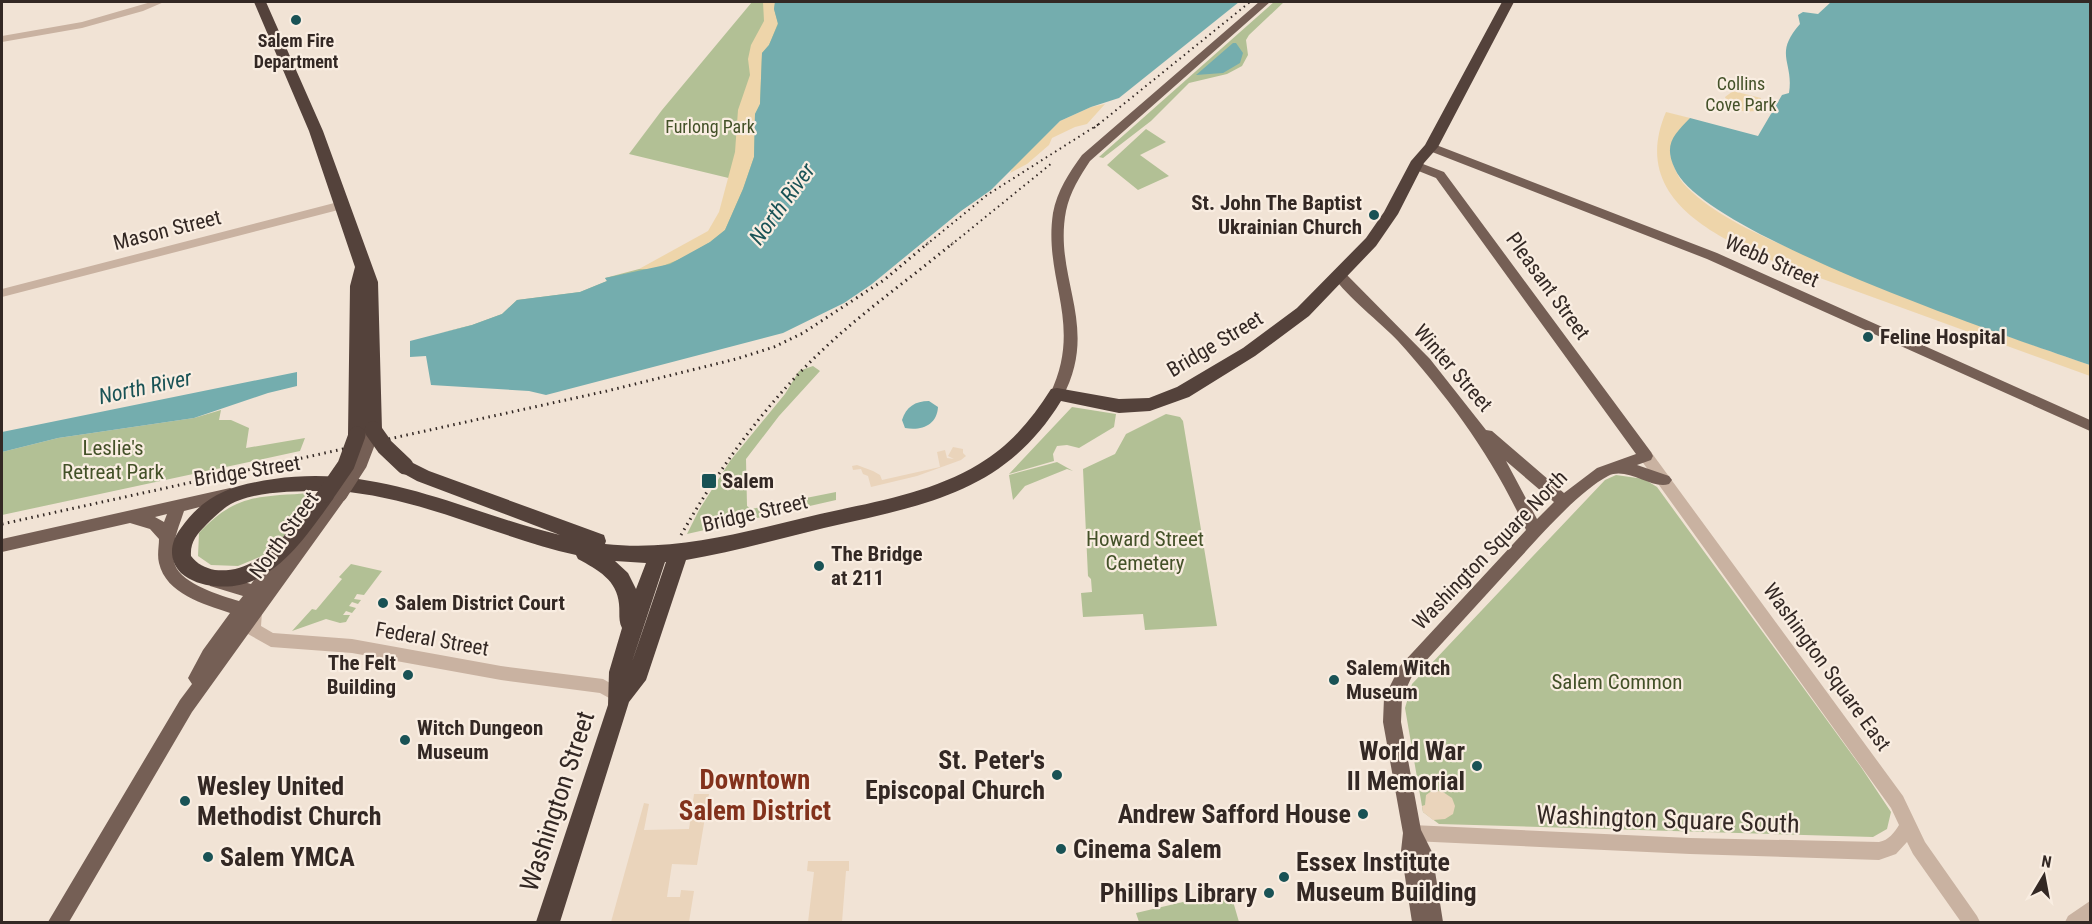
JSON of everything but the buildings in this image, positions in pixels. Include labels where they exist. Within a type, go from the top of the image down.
[{"type":"highway","name":"North Street","points":[[260,2],[313,125],[342,205],[364,278],[365,432],[346,465],[333,495],[288,547]]},
{"type":"highway","name":"Bridge Street","points":[[235,493],[305,484],[368,486],[393,491],[592,550],[632,555],[658,555],[679,553],[866,511],[950,487],[986,469],[1013,449],[1037,424],[1058,394],[1119,406],[1135,406],[1162,401],[1211,376],[1282,330],[1340,276],[1380,231],[1406,188],[1413,185],[1420,166],[1430,158],[1431,147],[1508,2]]},
{"type":"highway","points":[[365,432],[405,466],[423,476],[632,555]]},
{"type":"highway","points":[[235,493],[205,514],[176,540],[187,568],[207,578],[230,577],[253,572],[274,560],[288,547]]},
{"type":"highway","points":[[559,542],[597,559],[624,581],[630,609],[627,642]]},
{"type":"highway","name":"Washington Street","points":[[620,697],[636,680],[679,553]]},
{"type":"highway","name":"Washington Street","points":[[548,922],[620,697],[618,680],[627,642],[658,555]]},
{"type":"main road","points":[[1058,394],[1066,376],[1072,344],[1058,238],[1063,194],[1069,182],[1086,158],[1265,2]]},
{"type":"main road","name":"Webb Street","points":[[1431,147],[1712,255],[2091,426]]},
{"type":"main road","name":"Pleasant Street","points":[[1420,166],[1440,175],[1642,449]]},
{"type":"main road","name":"Winter Street","points":[[1340,276],[1461,404],[1518,495],[1534,531]]},
{"type":"main road","points":[[1473,423],[1564,501]]},
{"type":"main road","name":"Washington Square North","points":[[1412,833],[1391,711],[1393,698],[1406,671],[1564,501],[1611,467],[1642,449]]},
{"type":"main road","points":[[1611,467],[1637,470],[1664,480]]},
{"type":"main road","name":"Bridge Street","points":[[2,545],[235,493]]},
{"type":"main road","name":"North Street","points":[[58,922],[186,706],[249,610],[333,495]]},
{"type":"main road","points":[[185,504],[176,540],[166,563],[170,575],[177,582],[207,596],[249,610]]},
{"type":"main road","points":[[126,517],[149,520],[176,540]]},
{"type":"main road","name":"North Street","points":[[261,594],[288,547]]},
{"type":"main road","points":[[207,578],[261,594]]},
{"type":"main road","points":[[1412,833],[1410,851],[1422,922]]},
{"type":"main road","points":[[1412,833],[1423,852],[1433,922]]},
{"type":"street","points":[[2,39],[80,27],[159,2]]},
{"type":"street","name":"Mason Street","points":[[2,293],[342,205]]},
{"type":"street","name":"Washington Square East","points":[[1642,449],[1897,802],[1919,848],[1971,922]]},
{"type":"street","name":"Federal Street","points":[[249,610],[253,629],[271,640],[352,646],[501,673],[603,686],[620,697]]},
{"type":"street","name":"Washington Square South","points":[[1412,833],[1690,846],[1879,851],[1891,849],[1898,844],[1908,825]]},
{"type":"street","points":[[2074,922],[2091,910]]},
{"type":"green space","name":"Furlong Park","points":[[752,2],[1068,2],[757,262],[440,333],[502,314],[517,300],[580,292],[607,281],[605,278],[639,269],[655,269],[710,242],[741,181],[629,154],[662,110]]},
{"type":"green space","points":[[1274,2],[1284,2],[1249,35],[1246,40],[1248,55],[1242,66],[1227,74],[1189,83],[1151,121],[1103,158],[1099,157]]},
{"type":"green space","points":[[1146,129],[1166,142],[1140,155],[1169,176],[1138,190],[1107,165]]},
{"type":"green space","points":[[813,366],[820,371],[779,416],[746,459],[747,506],[751,509],[836,492],[836,500],[687,534],[699,510],[730,461],[785,394],[799,371]]},
{"type":"green space","points":[[1072,407],[1116,414],[1114,427],[1079,448],[1067,445],[1057,446],[1053,454],[1054,461],[1009,474]]},
{"type":"green space","name":"Leslie's Retreat Park","points":[[221,410],[219,420],[231,420],[249,428],[246,448],[305,438],[300,451],[2,515],[2,452],[58,438],[194,418]]},
{"type":"green space","name":"Howard Street Cemetery","points":[[1166,414],[1180,417],[1183,421],[1217,626],[1145,630],[1143,614],[1083,617],[1081,593],[1092,592],[1091,579],[1088,576],[1083,469],[1115,454],[1126,434]]},
{"type":"green space","points":[[1057,462],[1073,471],[1067,469],[1025,486],[1013,500],[1009,475]]},
{"type":"green space","name":"Salem Common","points":[[1616,475],[1644,479],[1657,487],[1861,767],[1891,812],[1887,829],[1873,837],[1439,824],[1423,812],[1405,708],[1412,684],[1605,480]]},
{"type":"green space","points":[[311,493],[302,507],[306,508],[276,546],[262,556],[238,566],[211,565],[198,556],[199,533],[225,510],[250,499]]},
{"type":"green space","points":[[351,564],[382,571],[364,595],[357,594],[354,599],[361,600],[358,604],[352,602],[349,606],[356,608],[352,613],[346,611],[343,615],[350,615],[346,622],[340,623],[326,619],[292,631],[312,609],[316,610],[342,579],[339,577]]},
{"type":"green space","points":[[1230,891],[1239,922],[1139,922],[1136,913]]},
{"type":"sand","points":[[763,2],[775,2],[774,9],[778,23],[769,45],[762,53],[760,104],[755,114],[754,157],[725,230],[685,257],[655,269],[639,269],[708,231],[719,212],[735,152],[738,110],[750,75],[748,59],[751,45],[764,21]]},
{"type":"sand","points":[[1733,91],[1761,98],[1755,111],[1741,111],[1730,105],[1725,97]]},
{"type":"sand","points":[[1105,104],[1087,124],[1052,138],[1049,145],[1027,164],[1010,173],[1013,167],[1060,121],[1091,107]]},
{"type":"sand","points":[[1666,112],[1690,118],[1670,154],[1678,176],[1696,196],[1729,219],[1786,247],[1888,290],[2090,365],[2090,376],[1762,257],[1717,234],[1696,220],[1679,204],[1666,185],[1658,164],[1658,140]]},
{"type":"shaded area","points":[[953,447],[963,449],[966,456],[961,460],[917,476],[871,487],[868,476],[863,474],[861,469],[853,470],[852,466],[857,465],[873,471],[880,475],[882,480],[940,467],[937,452],[945,450],[947,458],[954,459],[948,456]]},
{"type":"shaded area","points":[[1433,790],[1443,792],[1452,798],[1455,806],[1453,814],[1445,819],[1433,820],[1423,812],[1422,806],[1425,805],[1426,795]]},
{"type":"shaded area","points":[[694,794],[709,794],[697,865],[672,864],[667,897],[680,897],[681,890],[694,891],[689,922],[611,922],[644,803],[649,804],[644,830],[689,829]]},
{"type":"shaded area","points":[[808,861],[849,861],[849,871],[846,871],[842,922],[808,922],[814,872],[807,871]]},
{"type":"water","name":"North River","points":[[775,2],[1239,2],[1119,98],[1060,121],[991,190],[961,211],[872,284],[844,303],[783,333],[546,395],[529,391],[431,385],[426,356],[410,357],[410,341],[472,325],[502,314],[517,300],[580,292],[607,281],[605,278],[670,264],[710,242],[725,230],[754,157],[755,114],[760,104],[762,53],[769,45],[778,24],[774,9]]},
{"type":"water","points":[[1831,2],[2090,2],[2090,365],[1933,309],[1799,253],[1741,224],[1698,195],[1675,169],[1670,146],[1675,135],[1690,118],[1758,136],[1782,95],[1789,93],[1786,51],[1792,35],[1800,24],[1798,15],[1803,12],[1818,14]]},
{"type":"water","points":[[1233,43],[1236,43],[1243,53],[1240,63],[1223,73],[1196,75]]},
{"type":"water","points":[[297,372],[297,386],[268,393],[194,418],[58,438],[2,452],[2,432]]},
{"type":"water","points":[[929,401],[938,407],[932,422],[917,429],[905,428],[902,420],[909,408],[919,402]]},
{"type":"railway","points":[[1099,124],[1250,2]]},
{"type":"railway","points":[[926,245],[987,195],[1099,124]]},
{"type":"railway","points":[[1094,128],[1099,124]]},
{"type":"railway","points":[[951,245],[1052,163]]},
{"type":"railway","points":[[2,524],[607,391],[736,359],[774,347],[803,333],[884,280],[928,243]]},
{"type":"railway","points":[[681,535],[730,458],[786,387],[844,331],[953,243]]},
{"type":"place","name":"Salem Fire Department","points":[[296,20]]},
{"type":"place","name":"St. John The Baptist Ukrainian Church","points":[[1374,215]]},
{"type":"place","name":"Feline Hospital","points":[[1868,337]]},
{"type":"place","name":"Salem","points":[[709,481]]},
{"type":"place","name":"The Bridge at 211","points":[[819,566]]},
{"type":"place","name":"Salem District Court","points":[[383,603]]},
{"type":"place","name":"The Felt Building","points":[[408,675]]},
{"type":"place","name":"Salem Witch Museum","points":[[1334,680]]},
{"type":"place","name":"Witch Dungeon Museum","points":[[405,740]]},
{"type":"place","name":"World War II Memorial","points":[[1477,766]]},
{"type":"place","name":"St. Peter's Episcopal Church","points":[[1057,775]]},
{"type":"place","name":"Wesley United Methodist Church","points":[[185,801]]},
{"type":"place","name":"Andrew Safford House","points":[[1363,814]]},
{"type":"place","name":"Cinema Salem","points":[[1061,849]]},
{"type":"place","name":"Salem YMCA","points":[[208,857]]},
{"type":"place","name":"Essex Institute Museum Building","points":[[1284,877]]},
{"type":"place","name":"Phillips Library","points":[[1269,893]]},
{"type":"district","name":"Downtown Salem District","points":[[755,796]]},
{"type":"park label","name":"Collins Cove Park","points":[[1741,94]]}]
